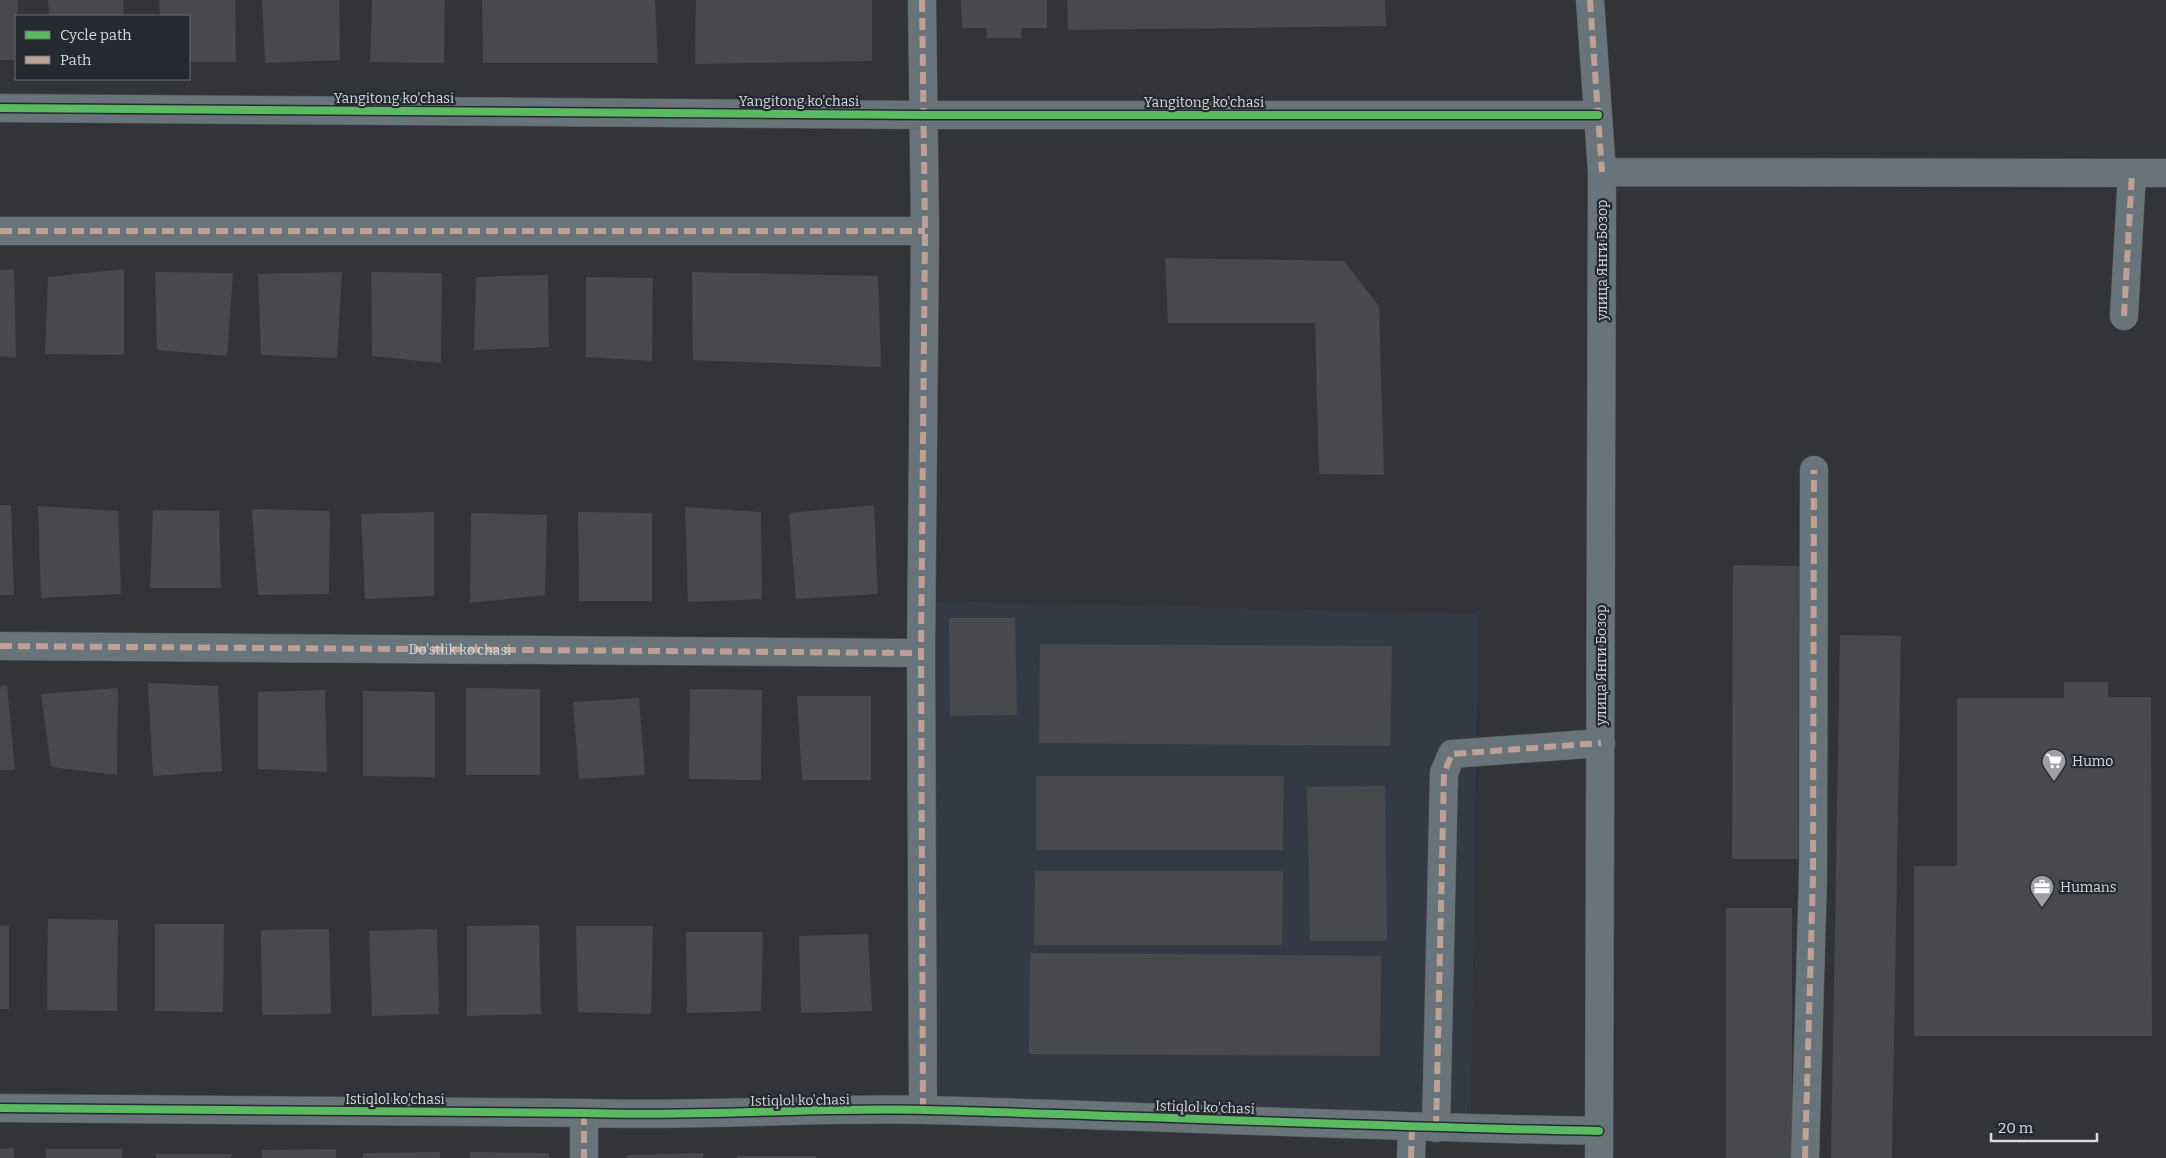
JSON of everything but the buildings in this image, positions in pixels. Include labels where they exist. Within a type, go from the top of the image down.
[{"type":"street","points":[[922,0],[925,114],[921,653],[923,1110]]},
{"type":"street","name":"улица Янги Бозор","points":[[1590,0],[1602,172],[1599,1145]]},
{"type":"street","name":"Yangitong ko'chasi","points":[[0,108],[925,114],[1598,115]]},
{"type":"street","points":[[1602,172],[2166,174]]},
{"type":"street","points":[[2124,316],[2132,173]]},
{"type":"street","points":[[0,231],[925,231]]},
{"type":"street","points":[[1806,1158],[1813,876],[1814,470]]},
{"type":"street","name":"Do'stlik ko'chasi","points":[[0,646],[921,653]]},
{"type":"street","points":[[1411,1158],[1424,1128],[1444,773],[1452,754],[1601,743]]},
{"type":"street","name":"Istiqlol ko'chasi","points":[[0,1108],[638,1115],[923,1110],[1424,1128],[1599,1145]]},
{"type":"street","points":[[584,1113],[584,1158]]},
{"type":"shaded area","points":[[934,601],[1478,614],[1471,1113],[933,1096]]},
{"type":"marked path","points":[[922,0],[925,231],[921,653],[923,1110]]},
{"type":"marked path","points":[[1590,0],[1602,172]]},
{"type":"marked path","points":[[2124,316],[2132,173]]},
{"type":"marked path","points":[[0,231],[925,231]]},
{"type":"marked path","points":[[1805,1158],[1813,876],[1814,470]]},
{"type":"marked path","points":[[0,646],[921,653]]},
{"type":"marked path","points":[[1436,1128],[1444,773],[1452,754],[1601,743]]},
{"type":"marked path","points":[[584,1113],[584,1158]]},
{"type":"marked path","points":[[1411,1158],[1412,1127]]},
{"type":"cycle path","points":[[0,108],[925,115],[1598,115]]},
{"type":"cycle path","points":[[0,1108],[627,1114],[883,1109],[1599,1131]]},
{"type":"place","name":"Humo","points":[[2054,782]]},
{"type":"place","name":"Humans","points":[[2042,908]]}]
